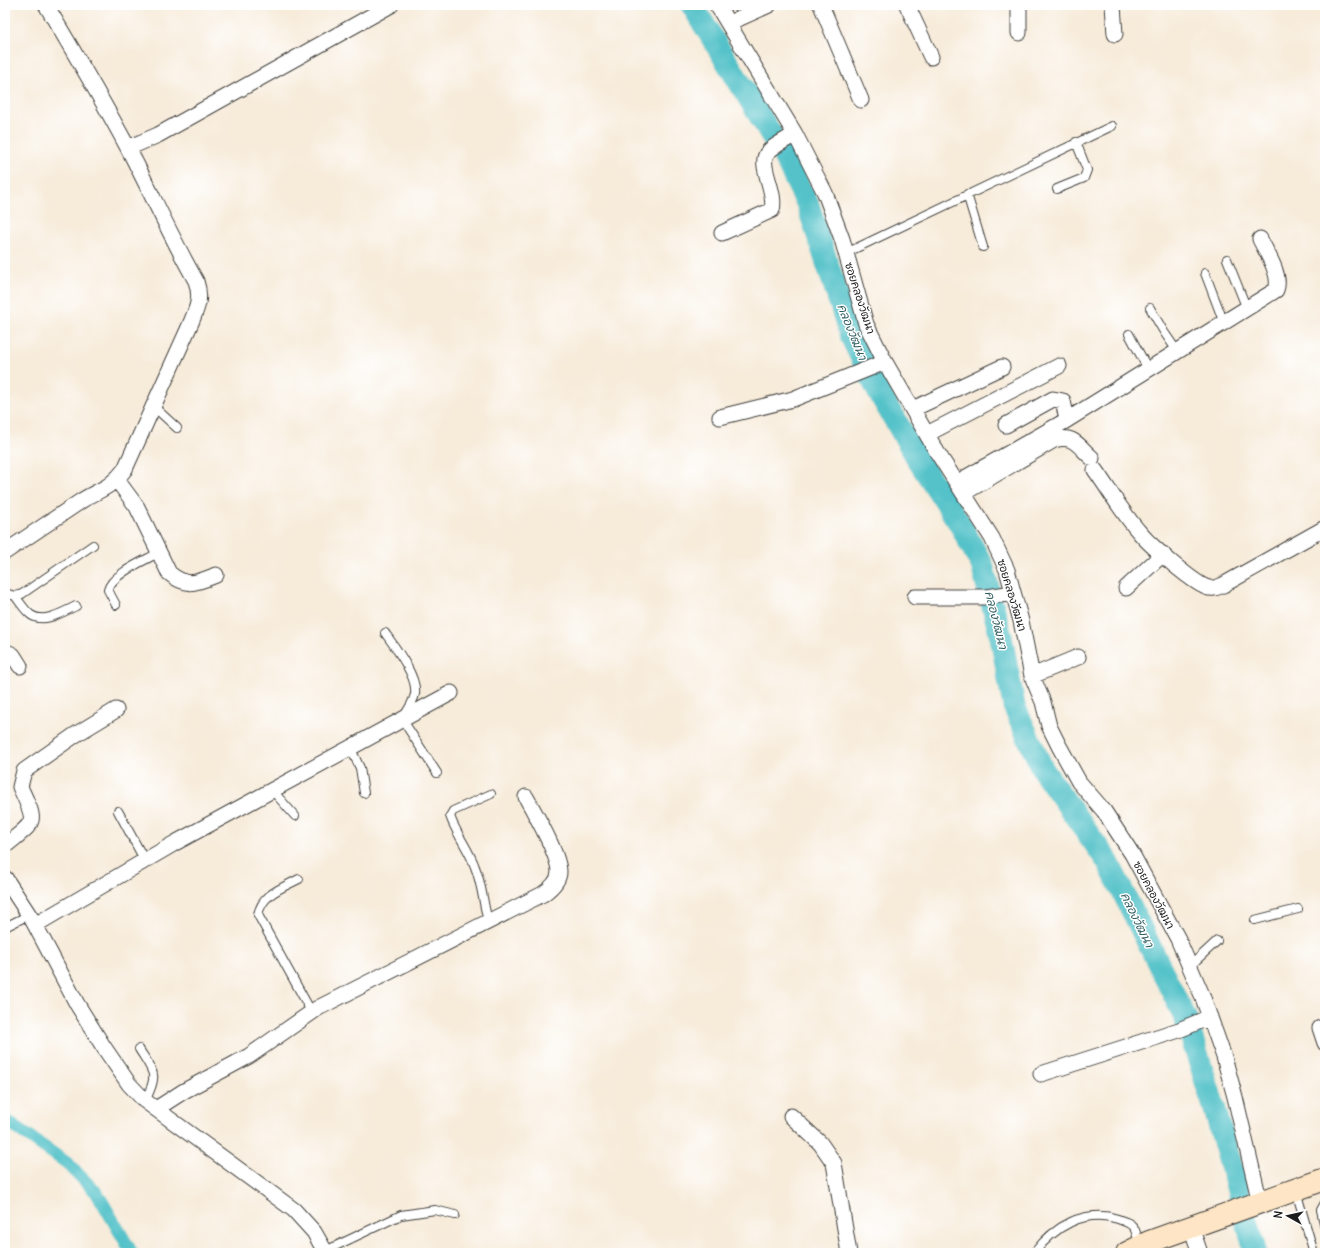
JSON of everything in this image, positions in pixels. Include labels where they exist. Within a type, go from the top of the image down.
[{"type":"main road","points":[[1133,1250],[1191,1227],[1325,1179]]},
{"type":"street","points":[[5,552],[88,496],[108,487],[117,480],[125,469],[190,325],[199,301],[200,292],[196,281],[149,194],[128,148],[79,59],[46,5]]},
{"type":"street","points":[[128,148],[158,135],[391,5]]},
{"type":"street","name":"ซอยคลองวัฒนา","points":[[717,5],[729,23],[790,138],[825,193],[846,253],[866,324],[880,364],[913,410],[961,487],[992,538],[1007,570],[1009,594],[1032,676],[1043,702],[1049,726],[1079,782],[1104,811],[1132,854],[1178,939],[1190,966],[1210,1017],[1235,1097],[1248,1206]]},
{"type":"street","points":[[729,23],[769,5]]},
{"type":"street","points":[[821,5],[861,100]]},
{"type":"street","points":[[907,5],[931,57]]},
{"type":"street","points":[[1019,5],[1019,33]]},
{"type":"street","points":[[1113,5],[1115,34]]},
{"type":"street","points":[[722,233],[772,210],[773,194],[764,161],[769,150],[790,138]]},
{"type":"street","points":[[961,487],[1178,350],[1268,297],[1276,290],[1278,285],[1277,278],[1260,239]]},
{"type":"street","points":[[720,417],[793,399],[880,364]]},
{"type":"street","points":[[927,434],[1059,366]]},
{"type":"street","points":[[913,410],[1002,367]]},
{"type":"street","points":[[1006,425],[1052,399],[1063,401],[1067,420]]},
{"type":"street","points":[[961,487],[1054,440],[1065,437],[1072,439],[1094,464],[1138,532],[1198,582],[1209,588],[1217,588],[1325,528]]},
{"type":"street","points":[[117,480],[137,507],[169,573],[177,580],[194,584],[216,575]]},
{"type":"street","points":[[1126,588],[1163,554]]},
{"type":"street","points":[[915,597],[987,597],[1009,594]]},
{"type":"street","points":[[5,651],[12,655],[20,666]]},
{"type":"street","points":[[1032,676],[1078,657]]},
{"type":"street","points":[[32,920],[145,861],[350,747],[451,693]]},
{"type":"street","points":[[5,846],[27,828],[33,821],[33,814],[20,787],[24,771],[69,739],[116,710]]},
{"type":"street","points":[[151,1105],[184,1092],[249,1056],[312,1013],[543,894],[552,886],[559,872],[556,858],[526,797]]},
{"type":"street","points":[[5,878],[32,920],[77,1004],[129,1084],[151,1105],[294,1210],[314,1232],[322,1252]]},
{"type":"street","points":[[1041,1074],[1179,1030],[1210,1017]]},
{"type":"street","points":[[1320,1028],[1325,1043]]},
{"type":"street","points":[[791,1116],[820,1143],[834,1163],[849,1253]]},
{"type":"street","points":[[1191,1227],[1200,1253]]},
{"type":"lane","points":[[846,253],[1112,126]]},
{"type":"lane","points":[[1057,189],[1084,178],[1086,175],[1086,170],[1076,142]]},
{"type":"lane","points":[[967,194],[983,247]]},
{"type":"lane","points":[[1227,259],[1247,309]]},
{"type":"lane","points":[[1205,273],[1224,322]]},
{"type":"lane","points":[[1150,308],[1164,332],[1178,350]]},
{"type":"lane","points":[[1129,334],[1148,369]]},
{"type":"lane","points":[[154,406],[177,428]]},
{"type":"lane","points":[[15,596],[22,594],[93,545]]},
{"type":"lane","points":[[116,605],[108,590],[110,584],[118,576],[158,553]]},
{"type":"lane","points":[[5,592],[15,596],[32,616],[42,619],[50,618],[76,606]]},
{"type":"lane","points":[[385,633],[402,659],[414,682],[415,693],[412,703],[402,719],[438,773]]},
{"type":"lane","points":[[350,747],[360,768],[364,793]]},
{"type":"lane","points":[[272,790],[295,816]]},
{"type":"lane","points":[[488,921],[481,883],[475,865],[453,826],[450,816],[453,811],[491,794]]},
{"type":"lane","points":[[118,811],[145,861]]},
{"type":"lane","points":[[299,879],[271,893],[260,906],[258,915],[312,1013]]},
{"type":"lane","points":[[1255,920],[1298,909]]},
{"type":"lane","points":[[5,927],[32,920]]},
{"type":"lane","points":[[1190,966],[1217,941]]},
{"type":"lane","points":[[139,1049],[153,1071],[154,1079],[151,1105]]},
{"type":"lane","points":[[1296,1190],[1314,1253]]},
{"type":"lane","points":[[1325,1203],[1321,1210],[1325,1228]]},
{"type":"lane","points":[[322,1252],[401,1215],[435,1210],[456,1215]]},
{"type":"lane","points":[[1034,1253],[1046,1237],[1070,1222],[1093,1215],[1114,1218],[1127,1222],[1134,1228],[1133,1250]]},
{"type":"waterway","name":"คลองวัฒนา","points":[[692,5],[782,152],[808,205],[851,336],[878,391],[922,466],[960,524],[982,565],[1001,637],[1014,706],[1043,770],[1108,862],[1185,1017],[1215,1110],[1256,1253]]},
{"type":"waterway","points":[[5,1120],[67,1163],[97,1193],[132,1253]]}]
